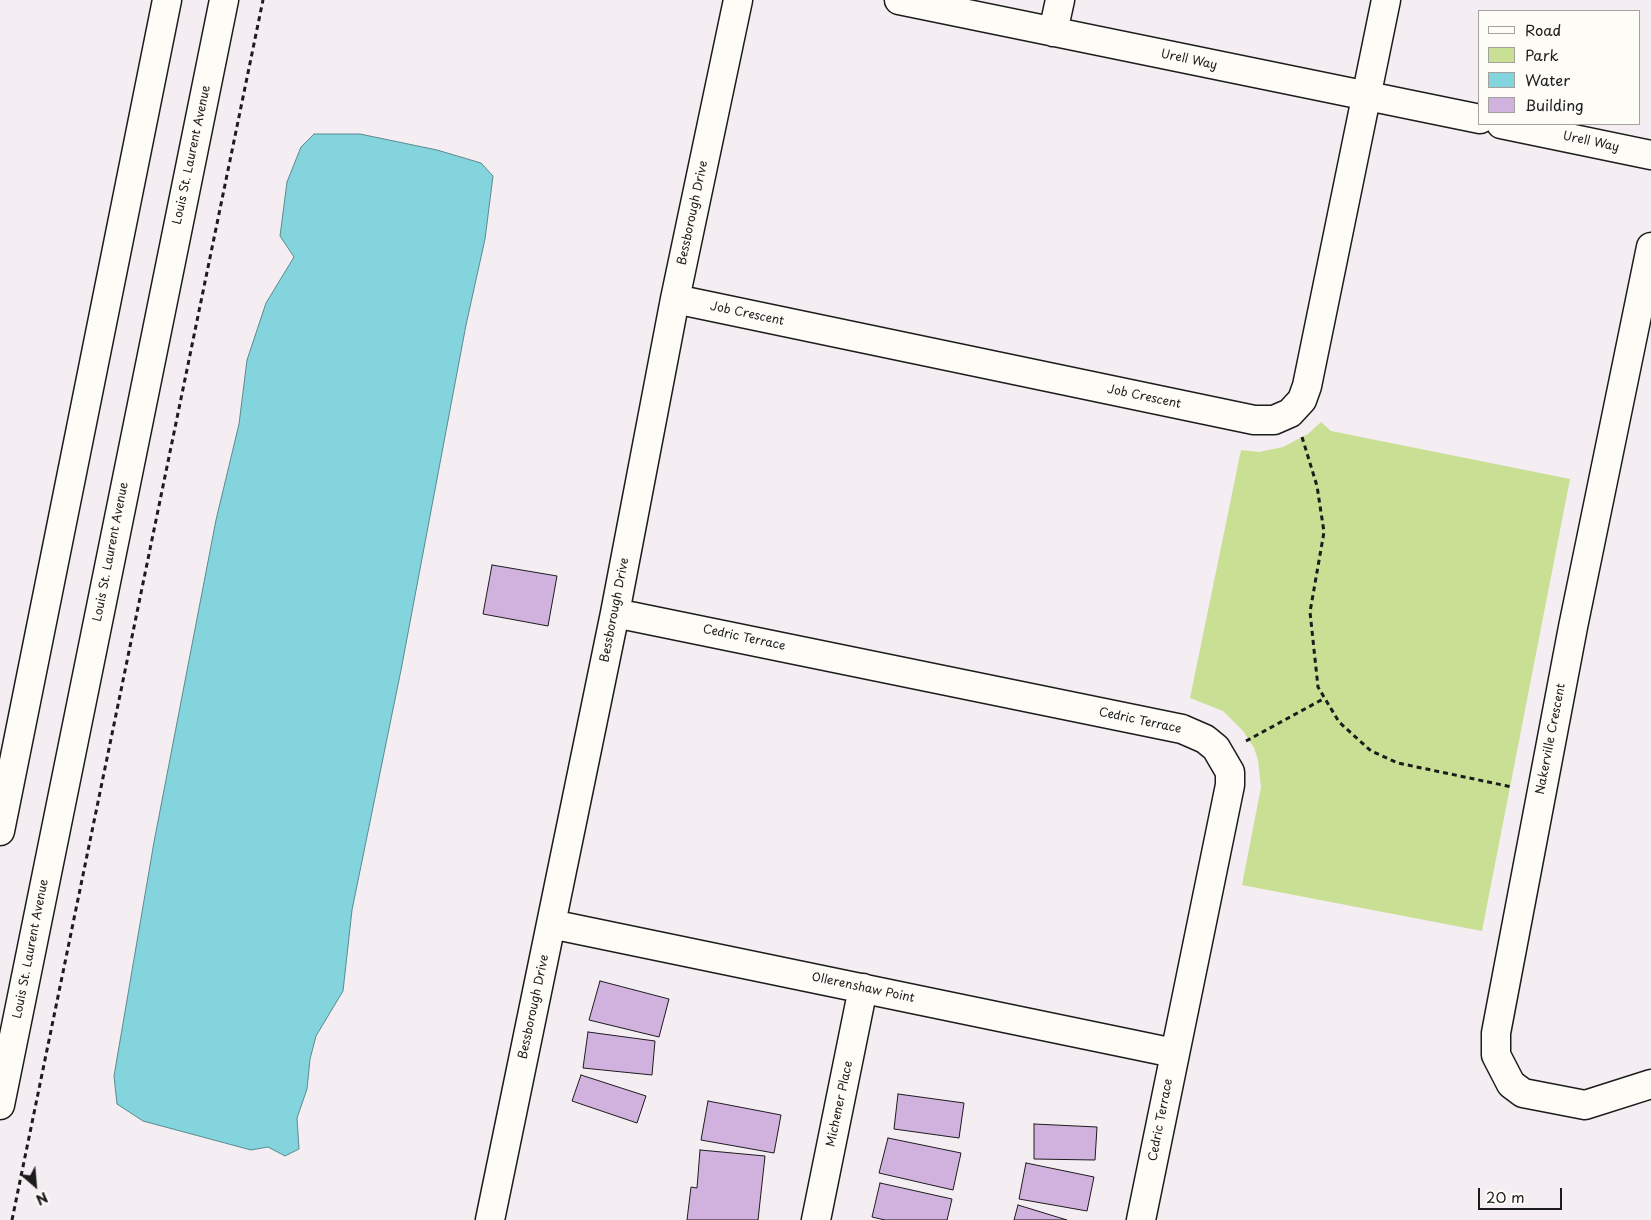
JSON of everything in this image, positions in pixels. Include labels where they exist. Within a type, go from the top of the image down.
[{"type":"street","points":[[0,830],[167,0]]},
{"type":"street","name":"Louis St. Laurent Avenue","points":[[0,1105],[224,0]]},
{"type":"street","name":"Bessborough Drive","points":[[490,1220],[614,613],[675,299],[738,0]]},
{"type":"street","name":"Urell Way","points":[[899,0],[1478,119]]},
{"type":"street","points":[[1053,32],[1060,0]]},
{"type":"street","name":"Job Crescent","points":[[675,299],[1254,420],[1274,420],[1290,413],[1302,400],[1307,386],[1386,0]]},
{"type":"street","name":"Urell Way","points":[[1506,125],[1651,155]]},
{"type":"street","name":"Nakerville Crescent","points":[[1651,247],[1569,646],[1496,1033],[1496,1055],[1511,1084],[1524,1093],[1585,1105],[1651,1084]]},
{"type":"street","name":"Cedric Terrace","points":[[614,613],[1182,729],[1204,739],[1216,748],[1225,760],[1230,772],[1230,784],[1141,1220]]},
{"type":"street","name":"Ollerenshaw Point","points":[[551,924],[1174,1053]]},
{"type":"street","name":"Michener Place","points":[[816,1220],[863,988]]},
{"type":"path","points":[[12,1220],[263,0]]},
{"type":"path","points":[[1302,435],[1318,486],[1324,532],[1310,612],[1318,687],[1339,722],[1371,751],[1398,762],[1512,787]]},
{"type":"path","points":[[1246,741],[1325,698]]},
{"type":"green space","points":[[1321,422],[1331,431],[1570,479],[1482,931],[1242,885],[1261,787],[1258,760],[1254,748],[1243,731],[1223,711],[1190,698],[1241,450],[1259,452],[1283,447],[1308,434]]},
{"type":"water","points":[[314,134],[360,134],[437,150],[481,163],[493,176],[485,239],[466,325],[401,670],[352,910],[343,991],[316,1036],[310,1059],[307,1089],[297,1118],[299,1149],[285,1156],[268,1147],[251,1150],[143,1121],[117,1104],[114,1076],[154,842],[216,520],[239,424],[247,360],[266,303],[294,257],[280,236],[287,182],[301,147]]},
{"type":"building","points":[[492,565],[557,576],[548,626],[483,614]]},
{"type":"building","points":[[600,981],[669,999],[659,1037],[589,1020]]},
{"type":"building","points":[[588,1032],[655,1041],[652,1075],[583,1068]]},
{"type":"building","points":[[581,1075],[646,1096],[637,1123],[572,1101]]},
{"type":"building","points":[[898,1094],[964,1103],[959,1138],[894,1129]]},
{"type":"building","points":[[708,1101],[781,1115],[774,1153],[701,1140]]},
{"type":"building","points":[[1034,1124],[1097,1127],[1095,1160],[1034,1159]]},
{"type":"building","points":[[888,1138],[961,1153],[953,1190],[879,1173]]},
{"type":"building","points":[[700,1150],[765,1156],[758,1220],[687,1220],[691,1187],[697,1188]]},
{"type":"building","points":[[1026,1163],[1094,1177],[1087,1211],[1019,1199]]},
{"type":"building","points":[[880,1183],[952,1199],[947,1220],[885,1220],[872,1217]]},
{"type":"building","points":[[1018,1205],[1067,1220],[1014,1220]]}]
